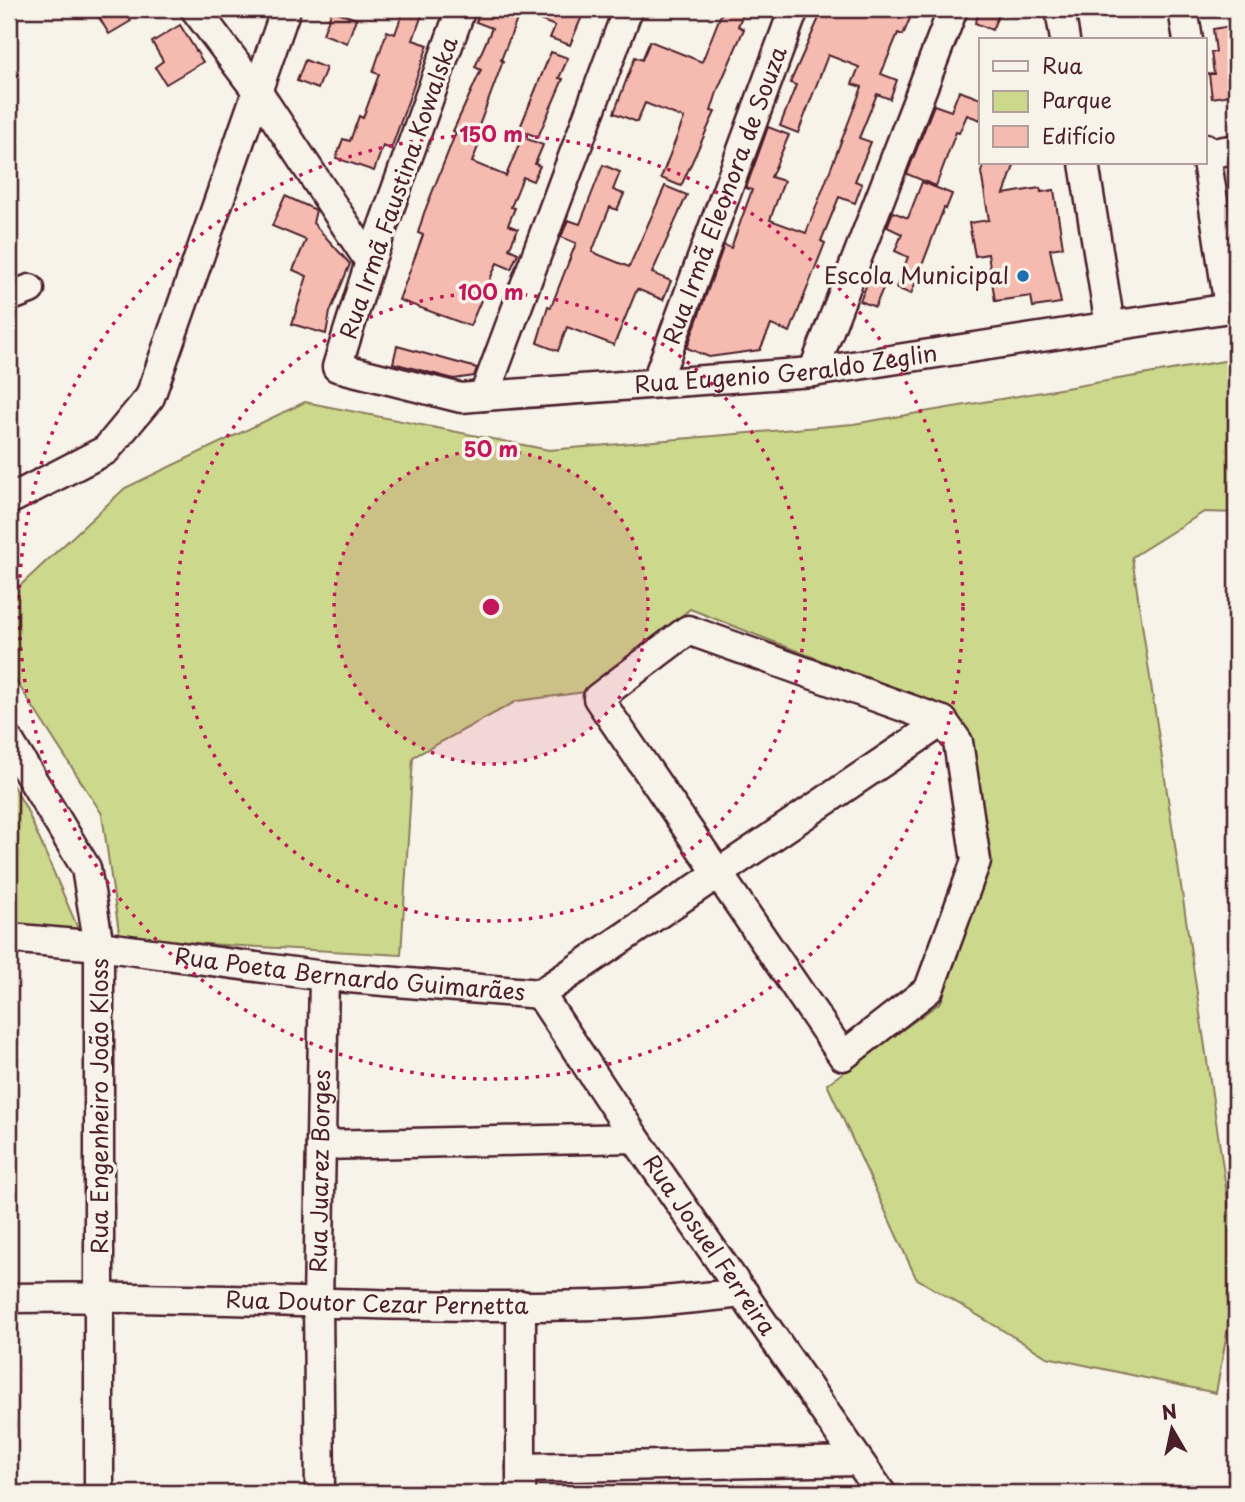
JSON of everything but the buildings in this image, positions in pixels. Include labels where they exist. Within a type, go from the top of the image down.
[{"type":"street","points":[[195,9],[257,91],[370,261]]},
{"type":"street","points":[[9,500],[106,450],[150,397],[286,9]]},
{"type":"street","name":"Rua Irmã Faustina Kowalska","points":[[337,367],[370,261],[461,9]]},
{"type":"street","points":[[484,396],[628,9]]},
{"type":"street","name":"Rua Irmã Eleonora de Souza","points":[[656,383],[794,9]]},
{"type":"street","points":[[813,372],[953,9]]},
{"type":"street","points":[[1183,9],[1188,38]]},
{"type":"street","points":[[1233,307],[1206,153],[1236,149]]},
{"type":"street","points":[[1084,164],[1110,326]]},
{"type":"street","name":"Rua Eugenio Geraldo Zeglin","points":[[337,367],[461,398],[813,372],[1233,307]]},
{"type":"street","points":[[688,630],[943,721],[958,742],[976,861],[929,989],[843,1056],[598,698],[688,630]]},
{"type":"street","name":"Rua Poeta Bernardo Guimarães","points":[[9,938],[99,946],[324,976],[540,994],[943,721]]},
{"type":"street","name":"Rua Engenheiro João Kloss","points":[[9,741],[86,868],[99,946],[99,1493]]},
{"type":"street","name":"Rua Juarez Borges","points":[[320,1493],[318,1303],[324,976]]},
{"type":"street","name":"Rua Josuel Ferreira","points":[[540,994],[635,1138],[881,1493]]},
{"type":"street","points":[[321,1145],[635,1138]]},
{"type":"street","name":"Rua Doutor Cezar Pernetta","points":[[9,1298],[100,1296],[318,1303],[521,1305],[624,1304],[744,1293]]},
{"type":"street","points":[[521,1305],[521,1481],[858,1461]]},
{"type":"green space","points":[[1236,359],[1236,513],[1204,512],[1132,557],[1236,1255],[1236,1283],[1216,1393],[1047,1357],[916,1278],[827,1084],[941,1002],[991,857],[958,714],[690,609],[593,691],[517,701],[413,757],[401,955],[120,939],[102,814],[9,670],[9,596],[125,488],[305,402],[549,450],[853,424]]},
{"type":"green space","points":[[9,779],[26,808],[80,933],[9,926]]},
{"type":"place","name":"Escola Municipal","points":[[1023,276]]}]
